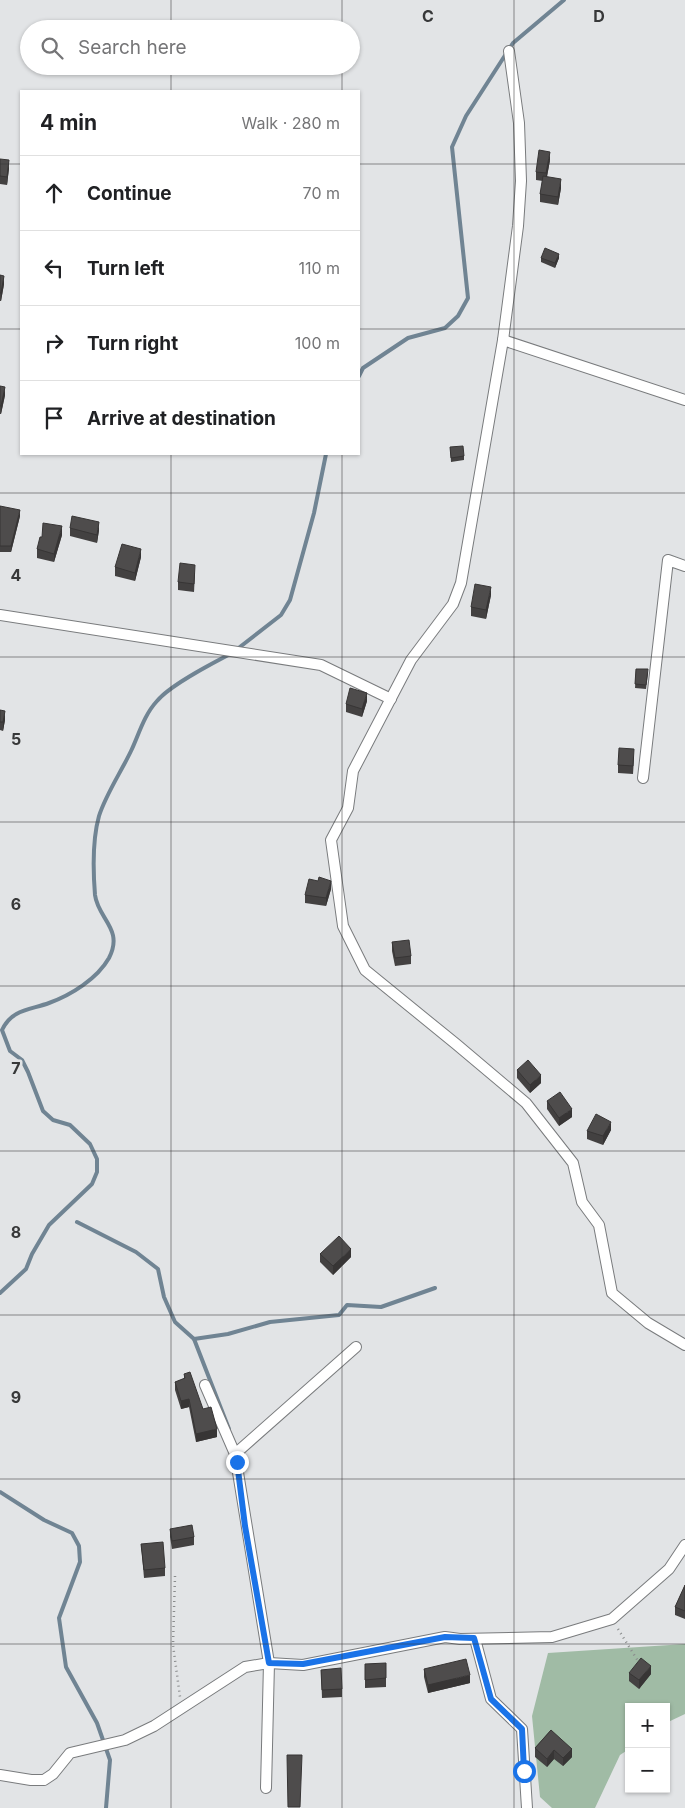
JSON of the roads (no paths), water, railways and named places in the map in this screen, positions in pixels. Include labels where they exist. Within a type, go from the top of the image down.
[{"type":"street","points":[[508,51],[519,123],[521,181],[503,340],[461,582],[452,604],[411,660],[353,771],[348,808],[331,840],[343,926],[365,970],[526,1103],[573,1163],[582,1202],[599,1225],[612,1293],[648,1323],[685,1345]]},
{"type":"street","points":[[503,340],[685,400]]},
{"type":"street","points":[[643,778],[668,560],[685,566]]},
{"type":"street","points":[[0,615],[321,665],[391,699]]},
{"type":"street","points":[[235,1454],[356,1347]]},
{"type":"street","points":[[205,1385],[235,1454],[269,1663],[266,1788]]},
{"type":"street","points":[[0,1775],[44,1780],[53,1774],[70,1753],[125,1740],[154,1726],[245,1667],[269,1663],[303,1664],[445,1637],[552,1637],[612,1619],[669,1569],[685,1545]]},
{"type":"street","points":[[474,1638],[491,1699],[522,1729],[527,1808]]},
{"type":"waterway","points":[[360,374],[363,368],[408,338],[445,328],[458,316],[468,298],[452,147],[466,116],[513,43],[564,0]]},
{"type":"waterway","points":[[236,650],[281,615],[290,600],[314,513],[326,455]]},
{"type":"waterway","points":[[0,1293],[26,1269],[32,1254],[49,1225],[92,1184],[97,1172],[97,1159],[90,1144],[70,1125],[53,1120],[43,1111],[22,1060],[10,1051],[2,1030],[6,1023],[16,1014],[57,1000],[83,985],[98,973],[109,958],[114,939],[97,903],[94,876],[95,835],[102,808],[152,706],[171,688],[230,654]]},
{"type":"waterway","points":[[77,1222],[136,1252],[158,1269],[164,1297],[175,1322],[194,1339],[228,1334],[270,1322],[339,1315],[347,1305],[381,1307],[435,1288]]},
{"type":"waterway","points":[[194,1339],[229,1429]]},
{"type":"waterway","points":[[0,1492],[44,1520],[72,1533],[79,1546],[80,1562],[59,1618],[66,1667],[97,1723],[110,1760],[106,1808]]}]
